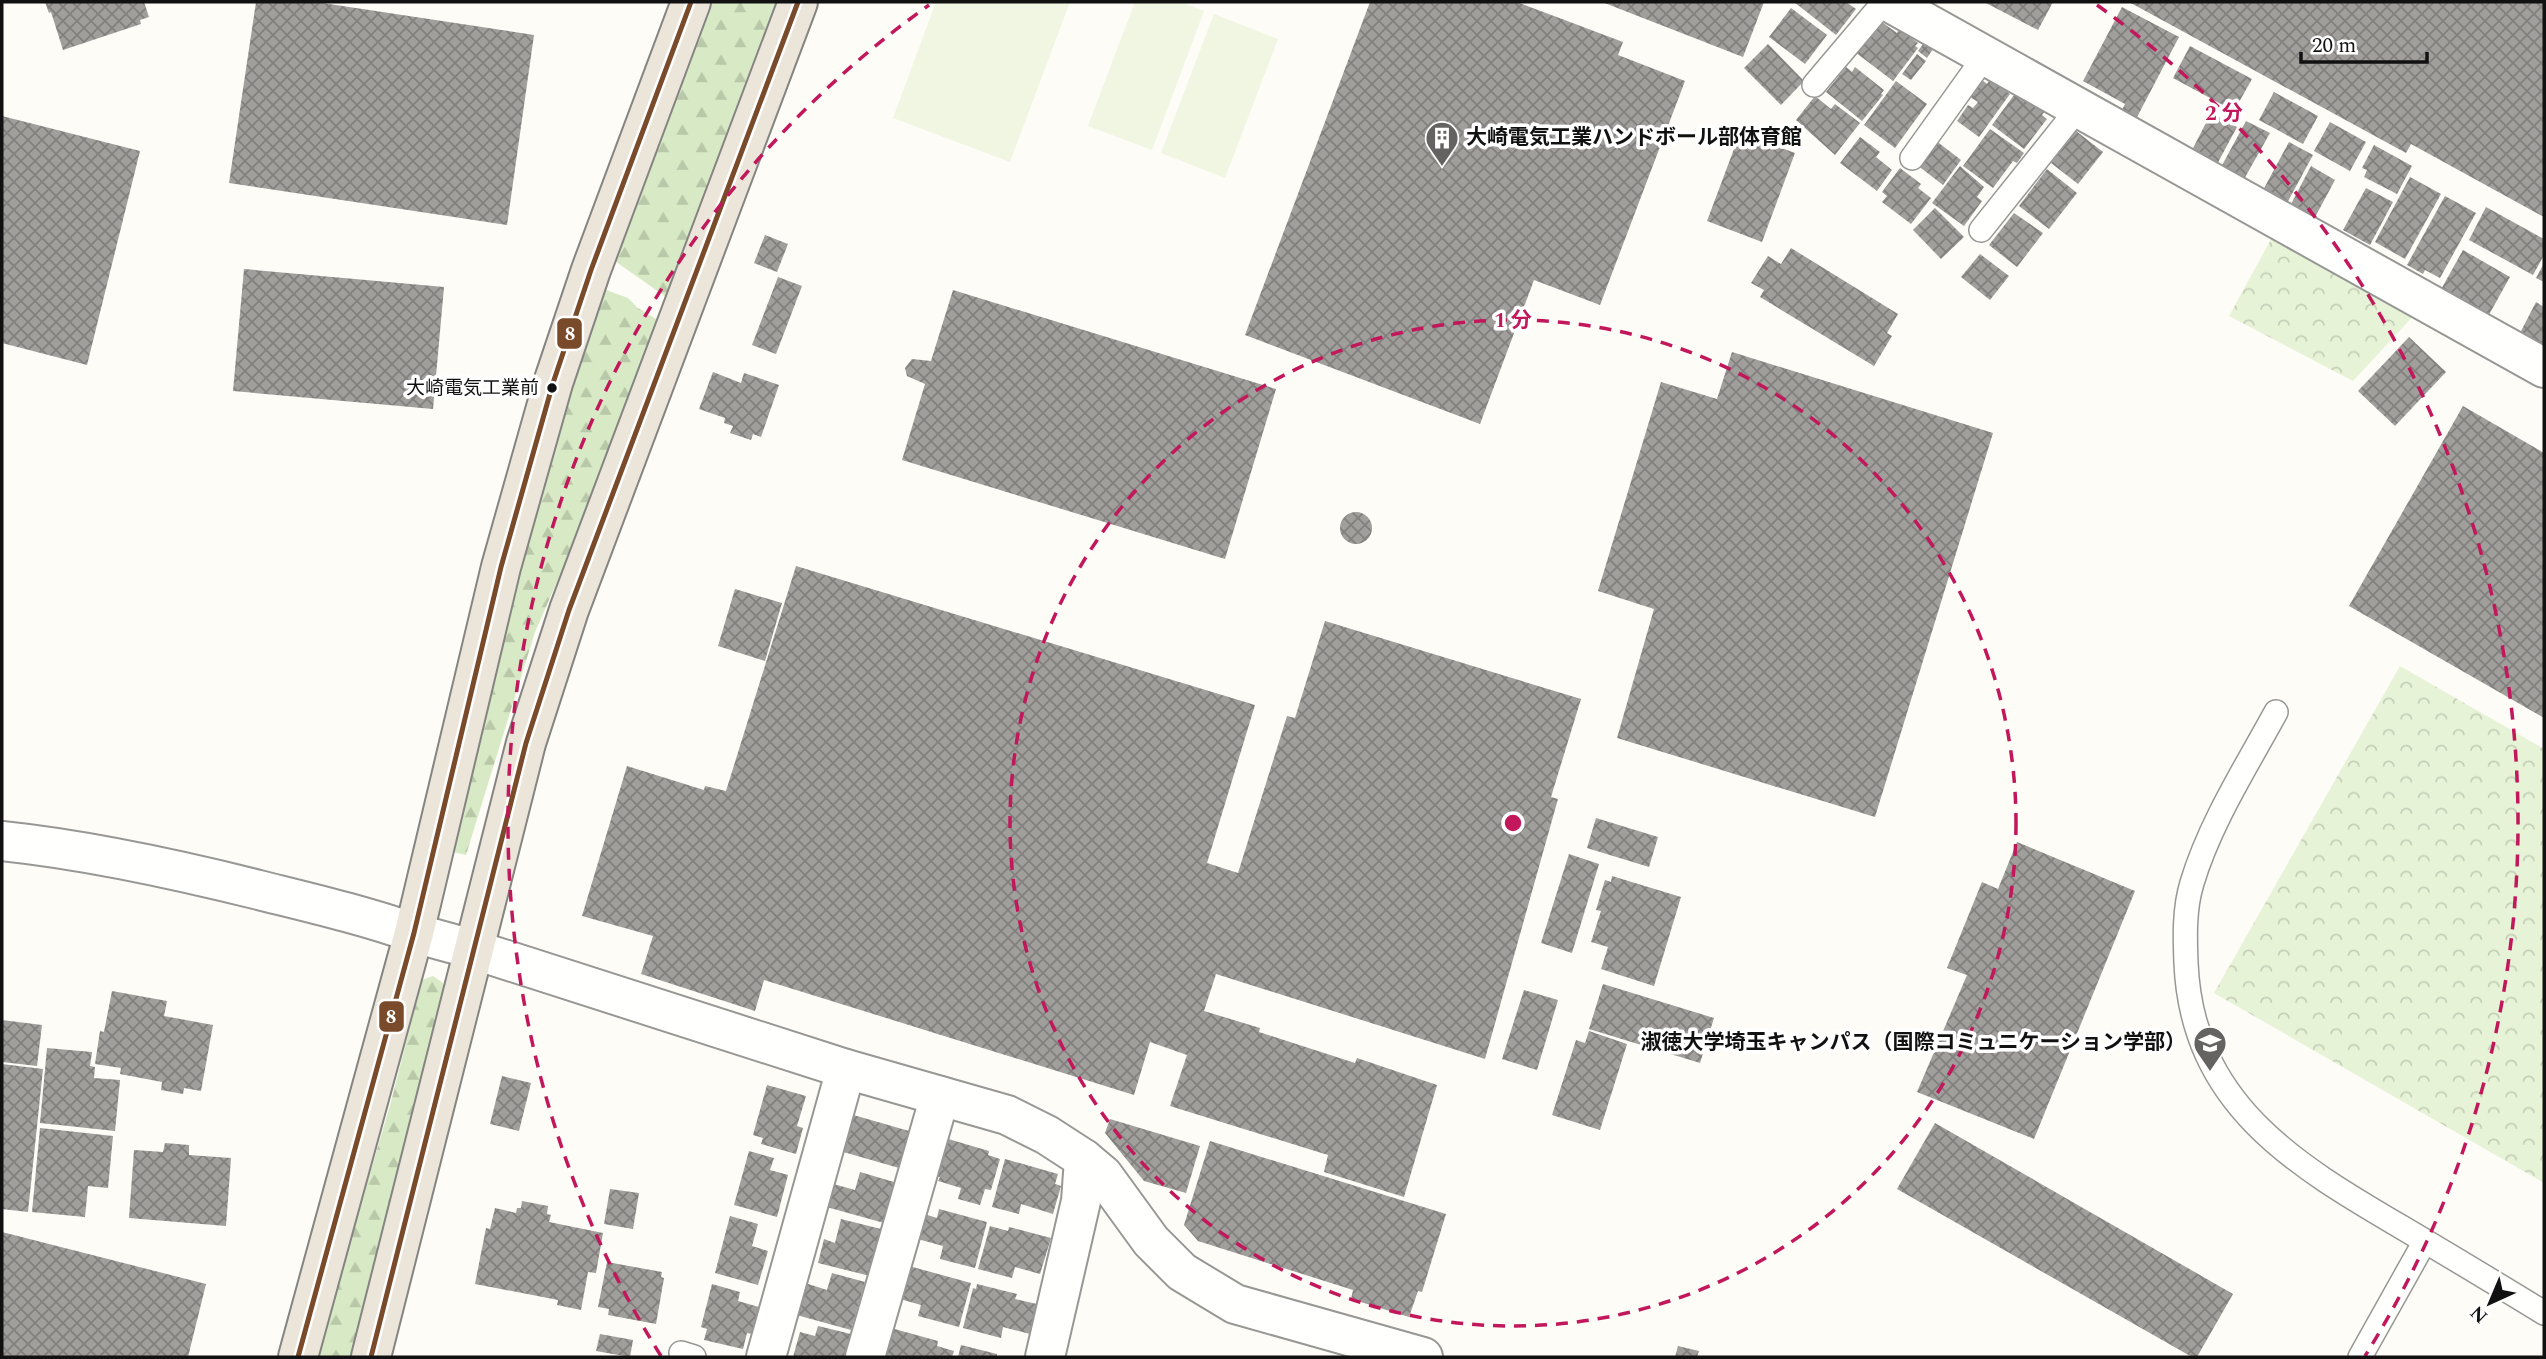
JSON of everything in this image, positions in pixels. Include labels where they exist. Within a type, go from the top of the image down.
[{"type":"highway","points":[[298,1357],[414,933],[501,567],[553,383],[591,270],[691,2]]},
{"type":"highway","points":[[371,1357],[526,743],[569,610],[798,2]]},
{"type":"street","points":[[1887,2],[2080,107],[2544,368]]},
{"type":"street","points":[[2,841],[40,845],[189,873],[371,918],[846,1069],[1007,1115],[1084,1159],[1103,1175],[1151,1241],[1182,1272],[1235,1304],[1423,1357]]},
{"type":"street","points":[[766,1357],[846,1069]]},
{"type":"street","points":[[865,1357],[940,1097]]},
{"type":"street","points":[[1045,1357],[1081,1201],[1084,1159]]},
{"type":"lane","points":[[1814,85],[1887,2]]},
{"type":"lane","points":[[1912,158],[1985,56]]},
{"type":"lane","points":[[1981,230],[2080,107]]},
{"type":"lane","points":[[2276,712],[2225,804],[2206,844],[2191,886],[2185,930],[2187,986],[2202,1043],[2232,1100],[2269,1139],[2324,1181],[2544,1312]]},
{"type":"lane","points":[[2360,1357],[2425,1241]]},
{"type":"green space","points":[[712,2],[779,2],[666,297],[612,259]]},
{"type":"green space","points":[[936,2],[1070,2],[1010,162],[893,118]]},
{"type":"green space","points":[[1135,2],[1180,2],[1204,11],[1152,150],[1088,126]]},
{"type":"green space","points":[[1214,14],[1278,39],[1225,178],[1161,153]]},
{"type":"green space","points":[[2275,232],[2418,311],[2353,381],[2229,316]]},
{"type":"green space","points":[[601,288],[628,298],[638,308],[661,322],[604,475],[535,632],[466,855],[448,851],[524,552]]},
{"type":"green space","points":[[2400,666],[2544,749],[2544,1183],[2214,993]]},
{"type":"green space","points":[[433,976],[443,983],[445,990],[355,1357],[316,1357],[391,1102],[422,980]]},
{"type":"building","points":[[45,2],[144,2],[149,17],[140,20],[141,24],[63,50],[51,12],[49,13]]},
{"type":"building","points":[[256,2],[316,2],[534,35],[507,225],[229,183]]},
{"type":"building","name":"大崎電気工業ハンドボール部体育館","points":[[1370,2],[1517,2],[1623,42],[1618,55],[1685,81],[1600,305],[1534,280],[1480,424],[1245,335]]},
{"type":"building","points":[[1602,2],[1764,2],[1743,57]]},
{"type":"building","points":[[1794,2],[1846,2],[1856,9],[1836,35]]},
{"type":"building","points":[[1984,2],[2053,2],[2038,30]]},
{"type":"building","points":[[2129,2],[2544,2],[2544,217],[2411,144],[2406,153]]},
{"type":"building","points":[[2122,7],[2179,37],[2136,119],[2121,112],[2125,104],[2083,81]]},
{"type":"building","points":[[1791,8],[1827,35],[1805,64],[1769,37]]},
{"type":"building","points":[[1879,20],[1897,33],[1899,29],[1918,43],[1915,46],[1918,48],[1893,81],[1855,52]]},
{"type":"building","points":[[1926,40],[1935,46],[1927,58],[1918,51]]},
{"type":"building","points":[[1768,44],[1804,81],[1781,105],[1744,68]]},
{"type":"building","points":[[2190,46],[2252,79],[2234,111],[2173,78]]},
{"type":"building","points":[[1917,54],[1926,61],[1911,80],[1902,74]]},
{"type":"building","points":[[1846,67],[1852,72],[1855,67],[1884,90],[1862,121],[1826,92]]},
{"type":"building","points":[[1990,79],[2010,94],[1979,137],[1957,121],[1968,105],[1973,108],[1978,102],[1970,97],[1982,80],[1987,84]]},
{"type":"building","points":[[1896,81],[1927,104],[1895,148],[1864,125]]},
{"type":"building","points":[[2017,91],[2045,111],[2042,115],[2047,119],[2024,149],[1992,125]]},
{"type":"building","points":[[2274,92],[2318,116],[2303,144],[2259,120]]},
{"type":"building","points":[[1815,96],[1831,109],[1835,104],[1860,123],[1835,155],[1796,120]]},
{"type":"building","points":[[2215,115],[2237,127],[2215,168],[2190,154],[2209,117],[2213,119]]},
{"type":"building","points":[[2,116],[140,151],[87,365],[2,343]]},
{"type":"building","points":[[2246,121],[2270,133],[2243,181],[2220,169]]},
{"type":"building","points":[[2330,122],[2366,142],[2350,171],[2314,151]]},
{"type":"building","points":[[1990,129],[2024,153],[2017,163],[2013,161],[1993,188],[1963,166]]},
{"type":"building","points":[[2076,131],[2103,152],[2078,184],[2051,163]]},
{"type":"building","points":[[1740,133],[1795,153],[1762,242],[1707,221]]},
{"type":"building","points":[[1860,137],[1880,152],[1876,157],[1892,170],[1877,191],[1840,163]]},
{"type":"building","points":[[1935,140],[1961,160],[1943,185],[1917,165]]},
{"type":"building","points":[[2289,142],[2313,155],[2286,205],[2262,192]]},
{"type":"building","points":[[2374,145],[2412,166],[2397,194],[2364,177],[2367,170],[2362,168]]},
{"type":"building","points":[[1960,166],[1984,187],[1977,197],[1982,201],[1964,226],[1932,203]]},
{"type":"building","points":[[2311,166],[2335,180],[2313,221],[2289,208]]},
{"type":"building","points":[[1900,168],[1921,184],[1918,188],[1931,198],[1911,224],[1882,202],[1887,196],[1882,192]]},
{"type":"building","points":[[2047,169],[2077,193],[2049,229],[2019,206]]},
{"type":"building","points":[[2410,177],[2441,194],[2405,259],[2375,242]]},
{"type":"building","points":[[2366,188],[2393,202],[2370,245],[2343,230]]},
{"type":"building","points":[[2445,196],[2476,213],[2440,278],[2425,270],[2423,274],[2407,265]]},
{"type":"building","points":[[2486,207],[2544,239],[2544,255],[2533,275],[2469,240]]},
{"type":"building","points":[[1935,208],[1964,237],[1941,259],[1913,230]]},
{"type":"building","points":[[2014,213],[2043,233],[2017,267],[1989,245]]},
{"type":"building","points":[[765,235],[788,244],[777,272],[754,263]]},
{"type":"building","points":[[1791,248],[1898,314],[1887,333],[1892,336],[1874,366],[1760,297],[1764,290],[1751,283],[1768,256],[1781,264]]},
{"type":"building","points":[[2463,250],[2510,277],[2486,320],[2439,293]]},
{"type":"building","points":[[1980,254],[2009,276],[1990,300],[1961,277]]},
{"type":"building","points":[[2544,263],[2544,282],[2536,278]]},
{"type":"building","points":[[244,269],[444,287],[433,409],[233,391]]},
{"type":"building","points":[[778,277],[802,286],[776,354],[752,345]]},
{"type":"building","points":[[953,290],[1276,389],[1225,559],[902,460],[925,384],[907,376],[905,368],[912,359],[931,361]]},
{"type":"building","points":[[2536,302],[2544,307],[2544,348],[2519,335]]},
{"type":"building","points":[[2409,337],[2446,372],[2395,426],[2358,391]]},
{"type":"building","points":[[1732,352],[1993,433],[1875,817],[1617,738],[1654,609],[1598,591],[1661,382],[1717,399]]},
{"type":"building","points":[[713,372],[741,383],[744,373],[779,385],[761,437],[753,434],[751,440],[730,433],[733,426],[724,423],[725,418],[699,409]]},
{"type":"building","points":[[2463,406],[2544,453],[2544,718],[2349,606]]},
{"type":"building","points":[[1356,512],[1367,517],[1372,528],[1367,539],[1356,544],[1345,539],[1340,528],[1345,517]]},
{"type":"building","points":[[796,566],[1255,705],[1207,863],[1238,873],[1287,716],[1295,718],[1325,621],[1581,699],[1551,797],[1558,799],[1485,1059],[1216,974],[1204,1011],[1260,1028],[1259,1032],[1355,1063],[1357,1058],[1437,1085],[1404,1197],[1324,1172],[1328,1155],[1170,1106],[1187,1055],[1150,1042],[1134,1095],[764,980],[755,1011],[641,974],[653,936],[582,916],[627,766],[704,790],[705,786],[726,791]]},
{"type":"building","points":[[735,589],[782,603],[765,661],[718,646]]},
{"type":"building","points":[[1596,818],[1658,837],[1649,867],[1587,848]]},
{"type":"building","points":[[2017,842],[2135,891],[2034,1139],[1917,1092],[1967,975],[1947,968],[1982,882],[1998,889]]},
{"type":"building","points":[[1569,854],[1599,864],[1572,953],[1541,943]]},
{"type":"building","points":[[1612,876],[1681,897],[1654,986],[1601,969],[1608,947],[1591,942],[1601,911],[1596,910],[1605,880],[1611,882]]},
{"type":"building","points":[[1603,984],[1714,1018],[1700,1063],[1589,1029]]},
{"type":"building","points":[[1524,990],[1558,1000],[1537,1070],[1502,1059]]},
{"type":"building","points":[[112,991],[167,1001],[164,1016],[213,1025],[201,1091],[184,1088],[183,1094],[161,1090],[162,1082],[120,1074],[121,1068],[95,1064],[100,1031],[104,1032]]},
{"type":"building","points":[[2,1020],[42,1025],[37,1066],[2,1062]]},
{"type":"building","points":[[1589,1031],[1627,1044],[1600,1130],[1552,1115],[1576,1040],[1585,1043]]},
{"type":"building","points":[[47,1048],[92,1052],[90,1066],[95,1067],[94,1078],[120,1080],[115,1131],[40,1123]]},
{"type":"building","points":[[2,1064],[43,1069],[28,1212],[2,1209]]},
{"type":"building","points":[[502,1076],[531,1083],[519,1131],[490,1124]]},
{"type":"building","points":[[767,1085],[806,1096],[797,1126],[803,1128],[796,1154],[761,1144],[763,1138],[753,1135]]},
{"type":"building","points":[[850,1114],[909,1131],[899,1168],[840,1151]]},
{"type":"building","points":[[1110,1119],[1200,1146],[1186,1193],[1144,1181],[1105,1133]]},
{"type":"building","points":[[1935,1123],[2233,1294],[2197,1357],[2192,1357],[1897,1189]]},
{"type":"building","points":[[40,1128],[113,1136],[108,1188],[88,1186],[85,1217],[32,1212]]},
{"type":"building","points":[[945,1138],[989,1151],[988,1155],[1000,1159],[991,1190],[985,1189],[980,1205],[958,1199],[961,1188],[938,1181],[940,1177],[935,1176]]},
{"type":"building","points":[[1210,1141],[1446,1214],[1422,1292],[1418,1291],[1409,1317],[1351,1299],[1353,1290],[1198,1241],[1184,1225]]},
{"type":"building","points":[[165,1143],[189,1145],[189,1155],[231,1158],[226,1226],[129,1218],[134,1150],[163,1152]]},
{"type":"building","points":[[749,1151],[774,1158],[770,1170],[788,1175],[777,1217],[734,1205]]},
{"type":"building","points":[[1005,1159],[1058,1174],[1055,1184],[1061,1186],[1053,1214],[1021,1204],[1019,1214],[992,1207]]},
{"type":"building","points":[[860,1172],[894,1182],[884,1223],[823,1206],[830,1183],[855,1190]]},
{"type":"building","points":[[610,1189],[639,1193],[633,1229],[604,1224]]},
{"type":"building","points":[[522,1201],[548,1206],[547,1214],[551,1215],[549,1222],[603,1233],[596,1273],[588,1272],[581,1310],[557,1305],[558,1300],[475,1284],[486,1228],[490,1229],[495,1208],[516,1213],[517,1208],[521,1208]]},
{"type":"building","points":[[939,1209],[987,1222],[975,1268],[940,1259],[943,1246],[914,1238],[921,1213],[937,1218]]},
{"type":"building","points":[[730,1216],[758,1224],[752,1246],[768,1251],[758,1285],[715,1273]]},
{"type":"building","points":[[841,1219],[881,1229],[870,1276],[818,1263],[824,1239],[835,1243]]},
{"type":"building","points":[[990,1226],[1008,1231],[1009,1227],[1051,1238],[1040,1274],[1015,1267],[1012,1278],[978,1269]]},
{"type":"building","points":[[2,1232],[206,1284],[188,1357],[2,1357]]},
{"type":"building","points":[[607,1262],[662,1272],[661,1277],[664,1278],[656,1324],[608,1315],[609,1309],[598,1307]]},
{"type":"building","points":[[909,1266],[971,1283],[959,1327],[918,1316],[921,1305],[900,1299]]},
{"type":"building","points":[[832,1273],[865,1282],[851,1330],[793,1314],[802,1282],[827,1290]]},
{"type":"building","points":[[712,1284],[740,1292],[738,1301],[759,1307],[752,1334],[747,1333],[743,1349],[704,1340],[707,1329],[701,1327]]},
{"type":"building","points":[[977,1284],[1017,1294],[1015,1299],[1037,1304],[1030,1334],[1003,1327],[1001,1338],[963,1328],[973,1288],[976,1289]]},
{"type":"building","points":[[818,1326],[851,1334],[845,1357],[793,1357],[800,1332],[815,1336]]},
{"type":"building","points":[[891,1328],[938,1341],[937,1346],[954,1351],[952,1357],[883,1357]]},
{"type":"building","points":[[600,1334],[633,1340],[630,1357],[596,1351]]},
{"type":"building","points":[[961,1345],[997,1354],[997,1357],[958,1357]]},
{"type":"building","points":[[1678,1346],[1699,1351],[1697,1357],[1675,1357]]},
{"type":"transit line","name":"8","points":[[298,1357],[414,933],[501,567],[553,383],[591,270],[691,2]]},
{"type":"transit line","name":"8","points":[[371,1357],[526,743],[569,610],[798,2]]},
{"type":"place","name":"大崎電気工業ハンドボール部体育館","points":[[1442,168]]},
{"type":"place","name":"大崎電気工業前","points":[[552,388]]},
{"type":"place","name":"淑徳大学埼玉キャンパス（国際コミュニケーション学部）","points":[[2210,1073]]}]
